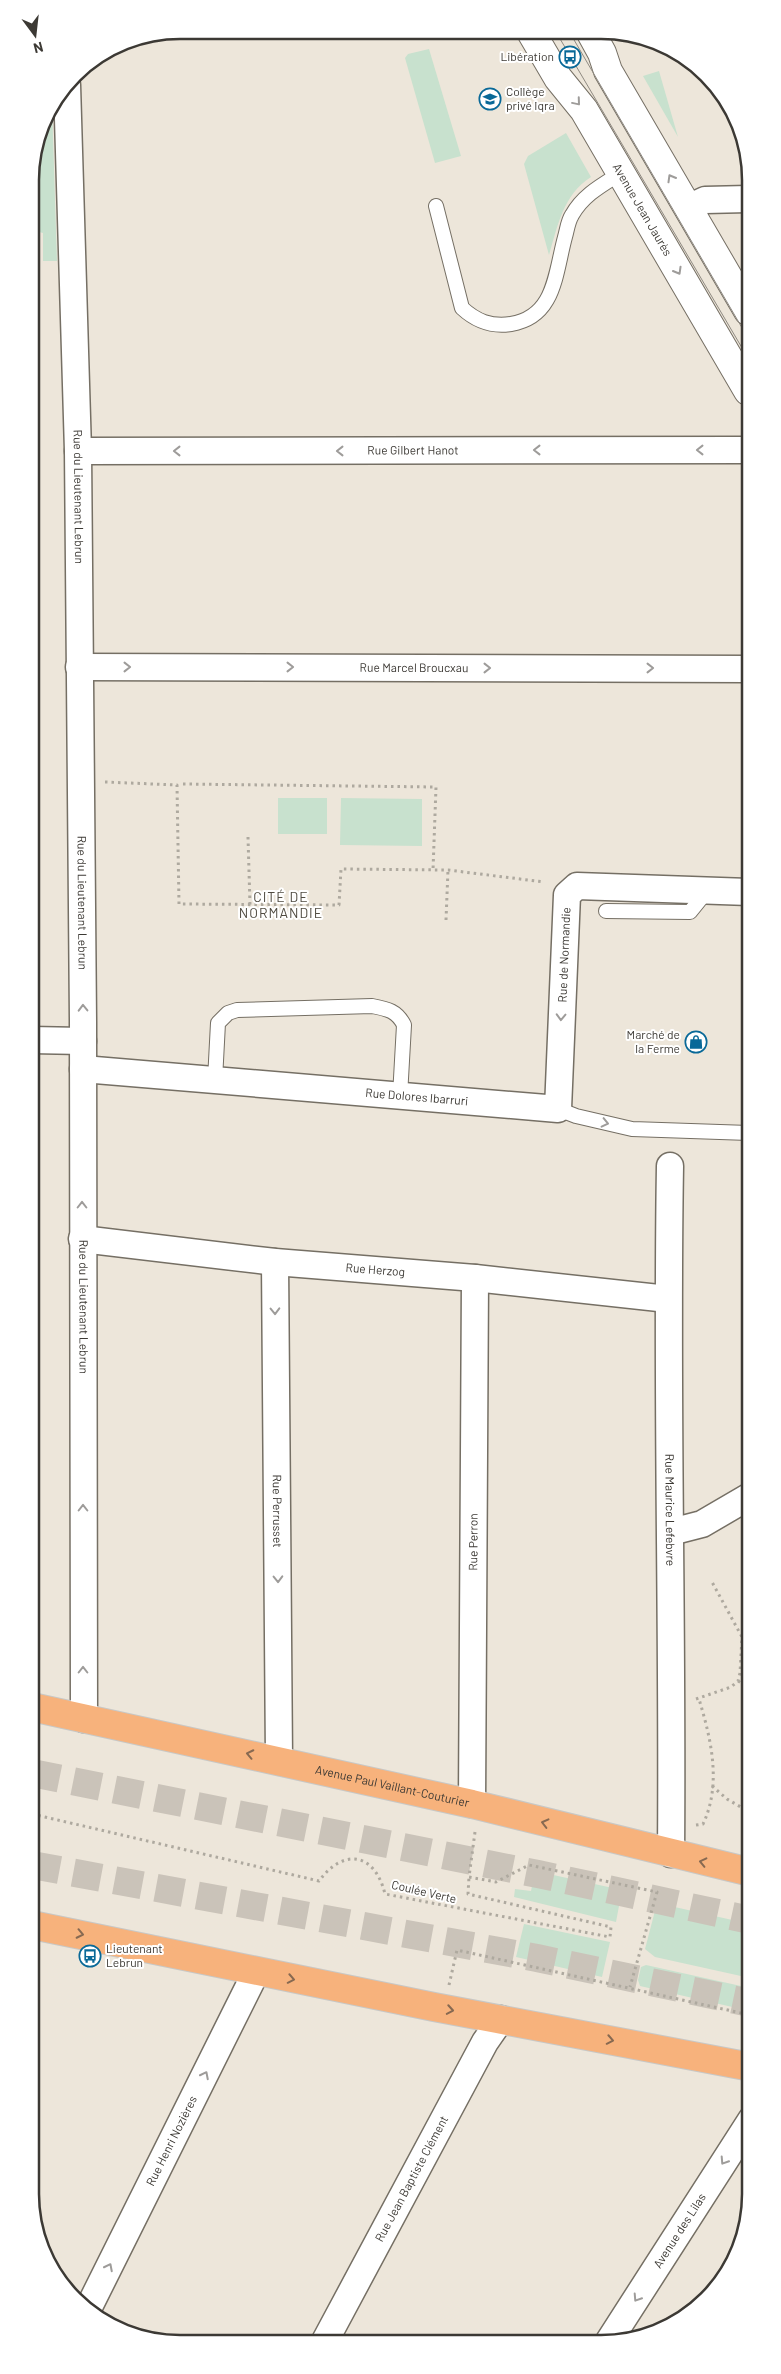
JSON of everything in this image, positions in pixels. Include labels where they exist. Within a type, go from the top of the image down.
[{"type":"main road","name":"Avenue Paul Vaillant-Couturier","points":[[39,1708],[484,1807],[671,1842],[742,1869]]},
{"type":"main road","points":[[39,1926],[256,1972],[742,2066]]},
{"type":"street","name":"Avenue Jean Jaurès","points":[[535,39],[558,78],[584,110],[742,381]]},
{"type":"street","points":[[594,39],[602,53],[608,71],[742,301]]},
{"type":"street","name":"Rue du Lieutenant Lebrun","points":[[67,95],[78,451],[83,1041],[84,1719]]},
{"type":"street","points":[[688,208],[705,200],[742,199]]},
{"type":"street","name":"Rue Gilbert Hanot","points":[[78,451],[742,450]]},
{"type":"street","name":"Rue Marcel Broucxau","points":[[79,667],[742,669]]},
{"type":"street","points":[[572,891],[742,892]]},
{"type":"street","name":"Rue de Normandie","points":[[558,1109],[572,891]]},
{"type":"street","points":[[39,1040],[83,1041]]},
{"type":"street","name":"Rue Dolores Ibarruri","points":[[82,1068],[558,1109]]},
{"type":"street","name":"Rue Maurice Lefebvre","points":[[670,1166],[668,1299],[671,1532],[671,1842]]},
{"type":"street","name":"Rue Herzog","points":[[82,1239],[275,1262],[475,1278],[668,1299]]},
{"type":"street","name":"Rue Perrusset","points":[[275,1262],[279,1760]]},
{"type":"street","name":"Rue Perron","points":[[475,1278],[484,1807]]},
{"type":"street","points":[[671,1532],[702,1524],[742,1501]]},
{"type":"street","name":"Rue Henri Nozières","points":[[90,2303],[256,1972]]},
{"type":"street","name":"Rue Jean Baptiste Clément","points":[[328,2335],[485,2042],[501,2019]]},
{"type":"street","name":"Avenue des Lilas","points":[[613,2335],[742,2134]]},
{"type":"lane","points":[[436,206],[462,308],[474,319],[490,324],[509,324],[527,320],[538,314],[548,301],[571,217],[588,195],[621,173]]},
{"type":"lane","points":[[606,911],[690,912],[707,891]]},
{"type":"lane","points":[[215,1080],[218,1023],[228,1013],[237,1010],[372,1006],[390,1009],[400,1016],[404,1025],[400,1096]]},
{"type":"lane","name":"Rue Dolores Ibarruri","points":[[558,1109],[632,1129],[742,1133]]},
{"type":"path","points":[[80,781],[177,785],[179,904],[339,905],[341,869],[448,870],[552,883],[572,891]]},
{"type":"path","points":[[184,784],[436,786],[433,870]]},
{"type":"path","points":[[248,837],[250,905]]},
{"type":"path","points":[[446,920],[448,870]]},
{"type":"path","points":[[671,1702],[698,1698],[731,1686],[738,1681],[742,1637],[712,1582]]},
{"type":"path","points":[[738,1681],[742,1683]]},
{"type":"path","points":[[671,1842],[703,1824],[711,1808],[714,1760],[698,1698]]},
{"type":"path","points":[[712,1785],[727,1799],[742,1808]]},
{"type":"path","points":[[484,1807],[492,1826],[476,1822],[469,1877],[496,1882],[529,1865],[657,1892],[630,1986]]},
{"type":"path","name":"Coulée Verte","points":[[39,1816],[319,1881],[330,1866],[350,1859],[367,1862],[379,1874],[385,1894],[610,1937],[611,1927],[468,1894],[469,1877]]},
{"type":"path","points":[[447,1992],[457,1950],[630,1986],[742,2013]]},
{"type":"green space","points":[[429,49],[461,156],[435,163],[405,58],[408,54]]},
{"type":"green space","points":[[659,71],[678,137],[643,76]]},
{"type":"green space","points":[[52,118],[57,261],[43,261],[43,233],[39,232],[40,161]]},
{"type":"green space","points":[[566,133],[591,177],[582,184],[568,202],[559,222],[549,255],[524,164],[528,156]]},
{"type":"green space","points":[[278,798],[327,798],[327,834],[278,834]]},
{"type":"green space","points":[[341,798],[422,799],[422,846],[340,845]]},
{"type":"green space","points":[[535,1871],[622,1890],[616,1922],[514,1897],[515,1889],[531,1891]]},
{"type":"green space","points":[[657,1903],[742,1922],[742,1976],[655,1957],[645,1949]]},
{"type":"green space","points":[[524,1924],[610,1942],[602,1977],[516,1957]]},
{"type":"green space","points":[[646,1965],[742,1986],[742,2009],[640,1986],[638,1980],[641,1967]]},
{"type":"tunnel","points":[[39,1774],[538,1874],[742,1918]]},
{"type":"tunnel","points":[[39,1866],[537,1958],[742,2001]]},
{"type":"tram line","points":[[560,39],[742,348]]},
{"type":"tram line","points":[[574,39],[742,328]]},
{"type":"place","name":"Libération","points":[[570,57]]},
{"type":"place","name":"Collège privé Iqra","points":[[490,99]]},
{"type":"place","name":"Marché de la Ferme","points":[[696,1042]]},
{"type":"place","name":"Lieutenant Lebrun","points":[[90,1956]]},
{"type":"district","name":"CITÉ DE NORMANDIE","points":[[281,906]]}]
